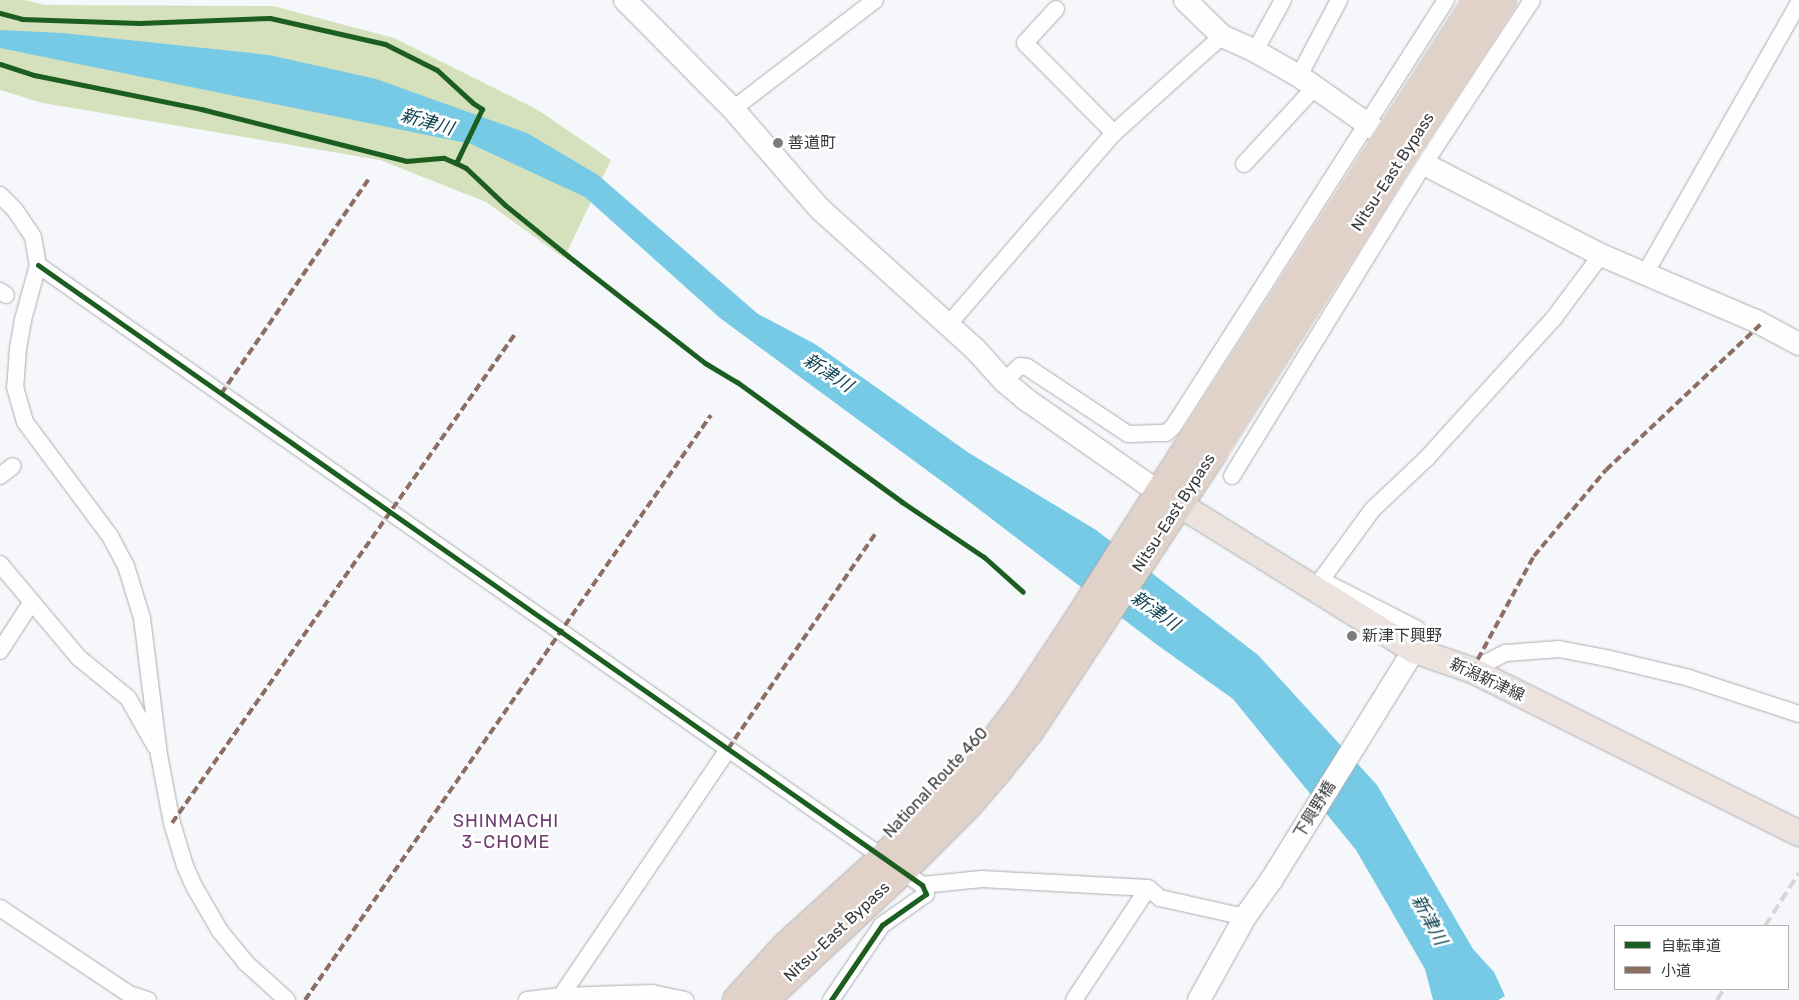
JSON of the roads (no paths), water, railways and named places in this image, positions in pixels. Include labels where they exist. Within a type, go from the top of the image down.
[{"type":"highway","name":"Nitsu-East Bypass","points":[[1170,499],[1477,0]]},
{"type":"highway","name":"Nitsu-East Bypass","points":[[1202,448],[1503,0]]},
{"type":"highway","name":"National Route 460","points":[[737,1000],[787,945],[902,871],[962,778],[993,743],[1084,630],[1170,499]]},
{"type":"highway","name":"Nitsu-East Bypass","points":[[764,1000],[902,871]]},
{"type":"main road","name":"新潟新津線","points":[[1170,499],[1410,647],[1472,670],[1799,833]]},
{"type":"street","points":[[625,0],[733,109],[820,209],[948,325],[1004,381],[1027,400],[1170,499]]},
{"type":"street","points":[[733,109],[875,0]]},
{"type":"street","points":[[1185,0],[1222,36],[1255,51],[1307,81],[1366,125],[1424,164],[1601,255],[1646,272],[1756,321],[1799,344]]},
{"type":"street","points":[[1255,51],[1283,0]]},
{"type":"street","points":[[1244,164],[1307,81],[1339,0]]},
{"type":"street","points":[[1004,381],[1020,366],[1027,367],[1128,434],[1166,433],[1173,428],[1446,0]]},
{"type":"street","points":[[1232,476],[1424,164],[1532,0]]},
{"type":"street","points":[[1646,272],[1799,3]]},
{"type":"street","points":[[1056,9],[1025,43],[1114,134]]},
{"type":"street","points":[[948,325],[1114,134],[1222,36]]},
{"type":"street","points":[[0,195],[15,210],[33,237],[38,265],[23,320],[15,387],[25,422],[110,536],[126,566],[142,618],[159,755],[172,823],[185,866],[195,888],[220,931],[246,963],[287,1000]]},
{"type":"street","points":[[1410,647],[1417,629],[1322,580],[1372,510],[1427,458],[1554,318],[1601,255]]},
{"type":"street","points":[[38,265],[902,871],[926,894],[882,925],[831,1000]]},
{"type":"street","points":[[0,564],[79,658],[128,698],[159,755]]},
{"type":"street","points":[[0,651],[31,603]]},
{"type":"street","name":"下興野橋","points":[[1199,1000],[1245,917],[1272,879],[1358,742],[1410,647]]},
{"type":"street","points":[[1472,670],[1506,653],[1559,649],[1689,678],[1799,714]]},
{"type":"street","points":[[561,996],[728,749]]},
{"type":"street","points":[[902,871],[982,879],[1148,888],[1160,898],[1245,917]]},
{"type":"street","points":[[1074,1000],[1148,888]]},
{"type":"street","points":[[0,908],[127,997],[148,1000]]},
{"type":"street","points":[[527,1000],[561,996],[652,993],[685,1000]]},
{"type":"water","name":"新津川","points":[[0,30],[62,33],[269,55],[376,79],[527,133],[598,175],[758,314],[815,344],[969,453],[1096,530],[1258,655],[1377,785],[1473,949],[1494,972],[1505,996],[1498,1000],[1433,1000],[1425,969],[1356,850],[1233,699],[1156,644],[955,491],[720,318],[585,197],[471,144],[0,48]]},
{"type":"railway","points":[[1766,925],[1799,873]]},
{"type":"railway","points":[[1717,1000],[1723,990]]},
{"type":"place","name":"善道町","points":[[778,143]]},
{"type":"place","name":"新津下興野","points":[[1352,636]]},
{"type":"district","name":"SHINMACHI 3-CHOME","points":[[506,832]]}]
